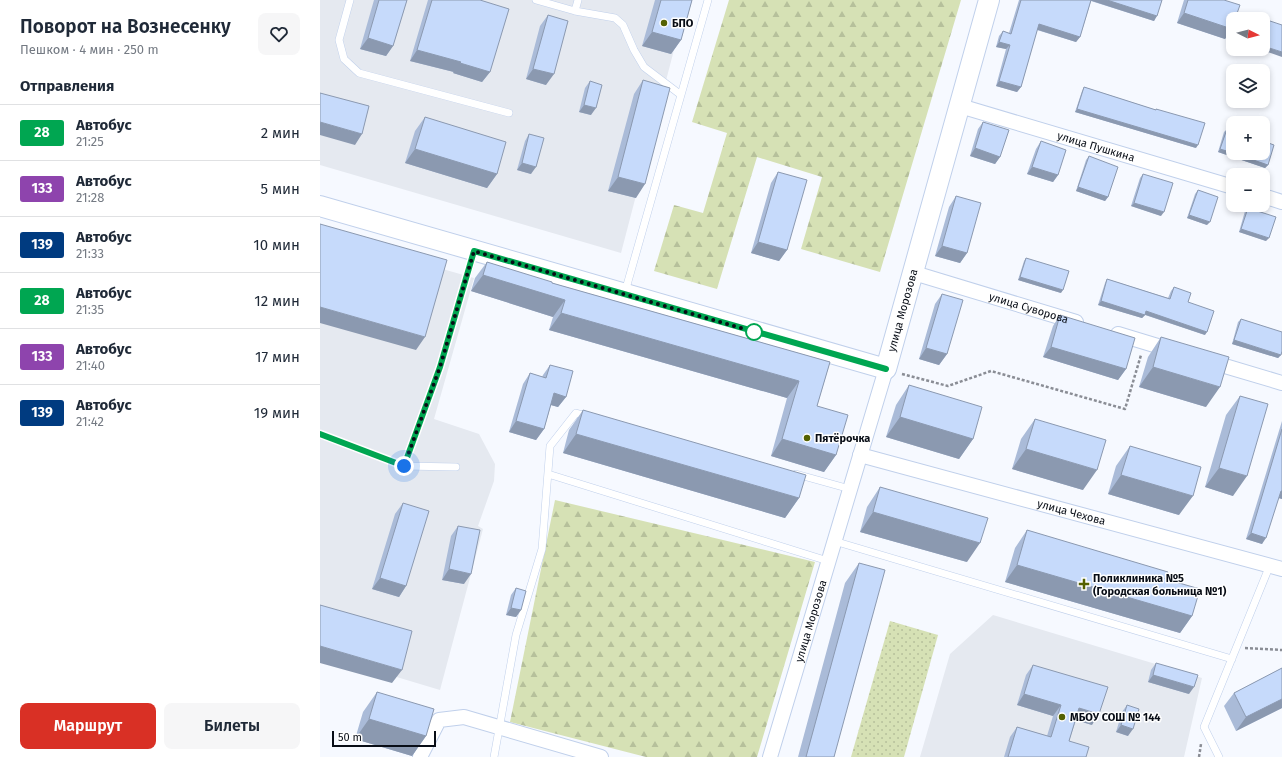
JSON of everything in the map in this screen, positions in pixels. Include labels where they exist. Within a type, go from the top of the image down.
[{"type":"street","name":"улица Морозова","points":[[770,757],[833,541],[850,489],[914,273],[989,0]]},
{"type":"street","name":"улица Пушкина","points":[[960,106],[1226,185]]},
{"type":"street","points":[[1270,198],[1282,202]]},
{"type":"street","points":[[320,206],[886,369]]},
{"type":"street","name":"улица Суворова","points":[[914,273],[1085,324]]},
{"type":"street","points":[[1108,331],[1183,353]]},
{"type":"street","points":[[1198,358],[1282,383]]},
{"type":"street","name":"улица Чехова","points":[[860,455],[1276,567]]},
{"type":"street","points":[[420,757],[439,720],[464,717],[601,757]]},
{"type":"lane","points":[[350,0],[339,40],[344,59],[359,73],[509,113]]},
{"type":"lane","points":[[536,0],[575,11],[615,18],[623,25],[644,68],[681,95]]},
{"type":"lane","points":[[575,11],[578,0]]},
{"type":"lane","points":[[624,294],[708,0]]},
{"type":"lane","points":[[404,466],[440,367],[474,251]]},
{"type":"lane","points":[[494,757],[516,635],[542,549],[550,446],[576,413],[599,419]]},
{"type":"lane","points":[[320,434],[404,466],[456,467]]},
{"type":"lane","points":[[789,472],[850,489]]},
{"type":"lane","points":[[548,474],[828,561]]},
{"type":"lane","points":[[833,541],[1232,659]]},
{"type":"lane","points":[[1219,757],[1204,727],[1232,659],[1276,567]]},
{"type":"path","points":[[886,369],[948,386],[991,372],[1125,409],[1145,342]]},
{"type":"path","points":[[1237,648],[1282,650]]},
{"type":"shaded area","points":[[320,0],[687,0],[621,253],[320,165]]},
{"type":"shaded area","points":[[320,234],[474,278],[434,419],[479,434],[495,464],[494,481],[478,526],[483,529],[440,690],[320,654]]},
{"type":"shaded area","name":"МБОУ СОШ № 144","points":[[993,615],[1202,678],[1184,757],[920,757],[950,654]]},
{"type":"green space","points":[[729,0],[961,0],[880,272],[801,249],[822,177],[757,157],[717,289],[654,271],[674,205],[703,213],[727,133],[692,122]]},
{"type":"green space","points":[[555,500],[815,562],[757,757],[646,757],[510,722]]},
{"type":"green space","points":[[890,621],[938,635],[904,757],[851,757]]},
{"type":"building","points":[[379,0],[407,0],[393,46],[368,38]]},
{"type":"building","points":[[432,0],[480,0],[509,9],[490,72],[460,63],[461,62],[417,50]]},
{"type":"building","points":[[661,0],[692,0],[681,40],[652,32]]},
{"type":"building","points":[[1021,0],[1091,0],[1080,37],[1039,24],[1021,87],[999,81],[1010,45],[999,42],[1003,31],[1011,34]]},
{"type":"building","points":[[1107,0],[1162,0],[1157,16]]},
{"type":"building","points":[[1188,0],[1224,0],[1240,5],[1238,12],[1226,12],[1226,27],[1184,13]]},
{"type":"building","points":[[548,15],[568,21],[554,74],[533,69]]},
{"type":"building","points":[[1270,21],[1282,25],[1282,52],[1270,48]]},
{"type":"building","points":[[643,80],[670,88],[645,184],[618,177]]},
{"type":"building","points":[[590,81],[602,85],[596,108],[584,105]]},
{"type":"building","points":[[1084,87],[1156,110],[1205,123],[1198,145],[1077,109]]},
{"type":"building","points":[[320,93],[369,106],[362,134],[320,122]]},
{"type":"building","points":[[425,117],[506,142],[497,174],[415,149]]},
{"type":"building","points":[[983,122],[1009,130],[1000,157],[975,148]]},
{"type":"building","points":[[1226,132],[1226,151],[1220,149]]},
{"type":"building","points":[[529,134],[544,138],[536,167],[522,163]]},
{"type":"building","points":[[1041,141],[1066,150],[1058,175],[1032,167]]},
{"type":"building","points":[[1270,144],[1274,145],[1270,158]]},
{"type":"building","points":[[1089,156],[1118,167],[1108,197],[1078,187]]},
{"type":"building","points":[[1253,160],[1270,160],[1268,165]]},
{"type":"building","points":[[778,172],[807,180],[787,250],[758,242]]},
{"type":"building","points":[[1143,174],[1173,183],[1164,212],[1134,203]]},
{"type":"building","points":[[1198,190],[1218,197],[1210,222],[1189,215]]},
{"type":"building","points":[[956,196],[981,203],[967,253],[942,246]]},
{"type":"building","points":[[1247,212],[1260,212],[1276,217],[1269,238],[1241,229]]},
{"type":"building","points":[[320,224],[447,260],[425,337],[320,307]]},
{"type":"building","points":[[1026,258],[1069,271],[1063,290],[1020,277]]},
{"type":"building","points":[[487,262],[552,283],[830,362],[817,406],[848,415],[836,455],[782,439],[799,381],[561,313],[565,300],[483,275]]},
{"type":"building","points":[[1107,279],[1170,299],[1174,287],[1191,293],[1188,302],[1214,311],[1207,332],[1146,311],[1145,315],[1101,301]]},
{"type":"building","points":[[942,294],[963,300],[947,354],[926,348]]},
{"type":"building","points":[[1060,315],[1135,338],[1126,369],[1051,347]]},
{"type":"building","points":[[1241,319],[1282,332],[1281,355],[1234,340]]},
{"type":"building","points":[[1161,337],[1229,357],[1220,387],[1153,367]]},
{"type":"building","points":[[550,365],[573,371],[566,397],[554,393],[544,429],[516,421],[530,373],[546,378]]},
{"type":"building","points":[[909,385],[982,407],[973,439],[900,417]]},
{"type":"building","points":[[1240,396],[1268,404],[1247,476],[1219,468]]},
{"type":"building","points":[[583,410],[806,475],[799,498],[576,434]]},
{"type":"building","points":[[1035,419],[1106,440],[1097,470],[1026,449]]},
{"type":"building","points":[[1282,429],[1282,491],[1266,538],[1251,533]]},
{"type":"building","points":[[1130,446],[1201,467],[1193,496],[1121,475]]},
{"type":"building","points":[[880,487],[988,518],[980,543],[873,512]]},
{"type":"building","points":[[403,503],[429,511],[406,586],[380,578]]},
{"type":"building","points":[[458,526],[480,530],[471,574],[449,569]]},
{"type":"building","points":[[1027,530],[1168,572],[1165,579],[1200,589],[1192,616],[1017,565]]},
{"type":"building","points":[[859,563],[885,570],[834,757],[806,757]]},
{"type":"building","points":[[516,588],[526,591],[521,610],[511,608]]},
{"type":"building","points":[[320,605],[412,631],[402,670],[320,646]]},
{"type":"building","points":[[1156,663],[1198,675],[1194,687],[1153,675]]},
{"type":"building","points":[[1033,665],[1108,687],[1099,714],[1079,708],[1069,741],[1089,747],[1086,757],[1008,757],[1017,727],[1051,737],[1061,705],[1024,694]]},
{"type":"building","points":[[1282,668],[1282,699],[1246,717],[1234,693]]},
{"type":"building","points":[[377,692],[434,709],[426,736],[369,719]]},
{"type":"building","points":[[1127,705],[1139,709],[1133,729],[1121,725]]},
{"type":"bus line","name":"28","points":[[320,434],[404,466],[440,367],[474,251],[886,369]]},
{"type":"place","name":"БПО","points":[[664,23]]},
{"type":"place","name":"Пятёрочка","points":[[807,438]]},
{"type":"place","name":"Поликлиника №5 (Городская больница №1)","points":[[1084,584]]},
{"type":"place","name":"МБОУ СОШ № 144","points":[[1062,717]]},
{"type":"route","points":[[404,466],[440,367],[474,251],[754,332]]}]
